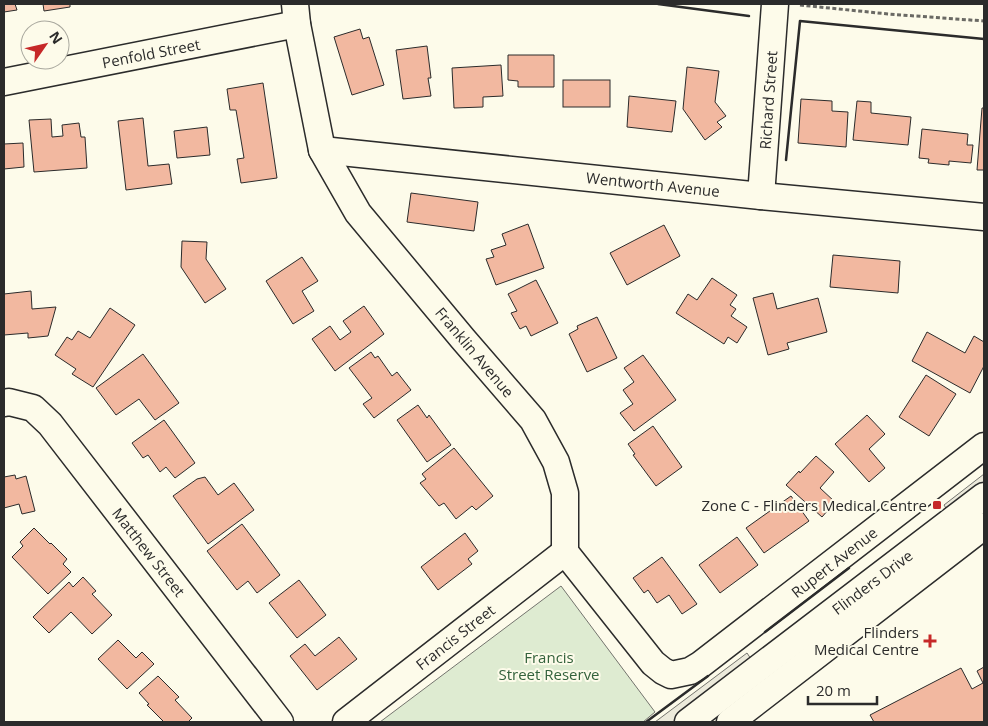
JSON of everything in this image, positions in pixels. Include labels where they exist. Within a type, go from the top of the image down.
[{"type":"street","name":"Richard Street","points":[[761,196],[787,4]]},
{"type":"street","name":"Penfold Street","points":[[4,82],[296,14]]},
{"type":"street","name":"Franklin Avenue","points":[[296,14],[322,150],[358,213],[533,420],[556,462],[565,493],[564,552]]},
{"type":"street","name":"Wentworth Avenue","points":[[322,150],[761,196],[984,217]]},
{"type":"street","name":"Matthew Street","points":[[4,403],[9,402],[33,408],[50,424],[280,722]]},
{"type":"street","name":"Rupert Avenue","points":[[564,552],[653,663],[671,675],[682,674],[700,666],[984,446]]},
{"type":"street","name":"Flinders Drive","points":[[730,722],[779,668],[984,496]]},
{"type":"street","name":"Flinders Drive","points":[[688,722],[779,668],[984,526]]},
{"type":"street","name":"Francis Street","points":[[346,722],[564,552]]},
{"type":"path","points":[[787,4],[984,21]]},
{"type":"green space","name":"Francis Street Reserve","points":[[561,586],[655,712],[643,722],[380,722]]},
{"type":"shaded area","points":[[984,474],[984,487],[949,513],[944,505]]},
{"type":"shaded area","points":[[747,653],[753,662],[675,722],[655,722]]},
{"type":"building","points":[[4,4],[15,4],[17,10],[4,12]]},
{"type":"building","points":[[43,4],[70,4],[70,7],[44,11]]},
{"type":"building","points":[[360,29],[363,39],[369,37],[384,85],[352,95],[334,37]]},
{"type":"building","points":[[427,46],[431,78],[428,78],[431,96],[403,99],[396,50]]},
{"type":"building","points":[[508,55],[554,55],[554,87],[518,87],[518,81],[508,80]]},
{"type":"building","points":[[501,65],[503,96],[483,97],[483,107],[454,108],[452,68]]},
{"type":"building","points":[[687,67],[719,71],[715,102],[726,116],[717,122],[722,127],[705,140],[683,109]]},
{"type":"building","points":[[563,80],[610,80],[610,107],[563,107]]},
{"type":"building","points":[[263,83],[277,178],[241,183],[237,159],[244,158],[236,110],[230,110],[227,89]]},
{"type":"building","points":[[629,96],[676,101],[672,132],[627,127]]},
{"type":"building","points":[[801,99],[832,101],[832,111],[848,112],[846,147],[798,143]]},
{"type":"building","points":[[857,101],[871,102],[871,113],[911,117],[908,145],[853,140]]},
{"type":"building","points":[[982,108],[984,108],[984,170],[977,170]]},
{"type":"building","points":[[143,118],[148,166],[169,164],[172,184],[126,190],[118,121]]},
{"type":"building","points":[[51,119],[52,137],[63,136],[62,125],[79,123],[81,137],[85,137],[87,168],[34,172],[29,120]]},
{"type":"building","points":[[207,127],[210,155],[177,158],[174,131]]},
{"type":"building","points":[[922,129],[968,134],[967,145],[973,145],[971,163],[949,161],[949,165],[928,163],[929,159],[919,158]]},
{"type":"building","points":[[23,143],[24,167],[4,169],[4,144]]},
{"type":"building","points":[[411,193],[478,202],[474,231],[407,222]]},
{"type":"building","points":[[528,224],[544,268],[496,285],[486,259],[494,257],[491,250],[506,245],[502,234]]},
{"type":"building","points":[[664,225],[680,256],[627,285],[610,253]]},
{"type":"building","points":[[182,241],[207,242],[206,259],[226,289],[205,303],[181,267]]},
{"type":"building","points":[[833,255],[900,261],[898,293],[830,287]]},
{"type":"building","points":[[302,257],[318,281],[302,291],[314,311],[293,324],[266,281]]},
{"type":"building","points":[[712,278],[737,295],[730,305],[736,309],[731,316],[747,327],[737,343],[728,337],[724,344],[676,313],[688,294],[697,300]]},
{"type":"building","points":[[536,280],[558,323],[531,336],[526,326],[520,329],[511,313],[517,311],[508,294]]},
{"type":"building","points":[[31,291],[32,309],[56,307],[48,336],[28,338],[28,333],[4,335],[4,294]]},
{"type":"building","points":[[773,293],[777,309],[818,298],[827,332],[787,343],[789,349],[768,355],[753,298]]},
{"type":"building","points":[[364,306],[384,334],[335,371],[312,339],[330,326],[340,340],[351,332],[343,321]]},
{"type":"building","points":[[110,308],[135,325],[93,387],[72,374],[76,369],[55,355],[67,337],[72,340],[78,331],[90,338]]},
{"type":"building","points":[[597,317],[617,358],[587,372],[569,334],[578,329],[577,326]]},
{"type":"building","points":[[927,332],[965,353],[974,336],[984,342],[984,366],[970,393],[912,361]]},
{"type":"building","points":[[371,352],[375,358],[378,356],[392,376],[397,372],[411,390],[374,418],[363,404],[372,398],[349,368]]},
{"type":"building","points":[[143,354],[179,403],[155,420],[139,399],[116,415],[96,388]]},
{"type":"building","points":[[643,355],[676,400],[634,431],[620,413],[633,404],[623,390],[634,382],[624,368]]},
{"type":"building","points":[[926,375],[956,394],[929,436],[899,417]]},
{"type":"building","points":[[418,405],[427,418],[429,415],[451,445],[427,462],[397,420]]},
{"type":"building","points":[[867,415],[885,434],[869,449],[885,468],[869,482],[835,444]]},
{"type":"building","points":[[164,420],[195,463],[175,478],[166,467],[160,472],[148,455],[143,458],[132,443]]},
{"type":"building","points":[[653,426],[682,467],[656,486],[633,455],[635,454],[628,444]]},
{"type":"building","points":[[454,448],[493,496],[476,510],[472,506],[456,519],[444,503],[439,506],[420,483],[426,479],[422,474]]},
{"type":"building","points":[[816,456],[834,472],[820,488],[835,502],[822,517],[786,485]]},
{"type":"building","points":[[15,475],[16,479],[26,476],[35,511],[22,514],[19,504],[4,508],[4,477]]},
{"type":"building","points":[[205,477],[218,495],[234,483],[254,510],[208,544],[173,496],[197,479]]},
{"type":"building","points":[[791,496],[809,521],[764,553],[746,528]]},
{"type":"building","points":[[242,524],[280,575],[257,593],[248,581],[237,590],[207,551]]},
{"type":"building","points":[[34,528],[67,559],[63,564],[71,572],[48,594],[12,557],[23,546],[20,542]]},
{"type":"building","points":[[465,533],[478,551],[468,559],[472,564],[438,590],[421,567]]},
{"type":"building","points":[[737,537],[758,565],[720,593],[699,565]]},
{"type":"building","points":[[662,557],[697,604],[682,614],[669,595],[657,603],[648,590],[644,593],[633,578]]},
{"type":"building","points":[[83,577],[96,591],[92,594],[112,615],[92,634],[71,612],[49,633],[33,617],[69,582],[73,587]]},
{"type":"building","points":[[299,580],[326,615],[297,638],[269,603]]},
{"type":"building","points":[[339,637],[357,659],[317,690],[290,656],[305,644],[315,656]]},
{"type":"building","points":[[118,640],[136,658],[142,652],[154,664],[127,689],[98,659]]},
{"type":"building","points":[[984,667],[984,722],[874,722],[870,715],[961,668],[972,689],[983,683],[977,671]]},
{"type":"building","points":[[158,676],[179,697],[175,700],[192,718],[188,722],[164,722],[147,705],[149,704],[139,693]]},
{"type":"wall","points":[[658,4],[749,16]]},
{"type":"wall","points":[[786,160],[800,21],[984,39]]},
{"type":"wall","points":[[765,632],[849,568]]},
{"type":"wall","points":[[646,722],[708,676]]},
{"type":"place","name":"Zone C - Flinders Medical Centre","points":[[937,505]]},
{"type":"place","name":"Flinders Medical Centre","points":[[930,641]]}]
